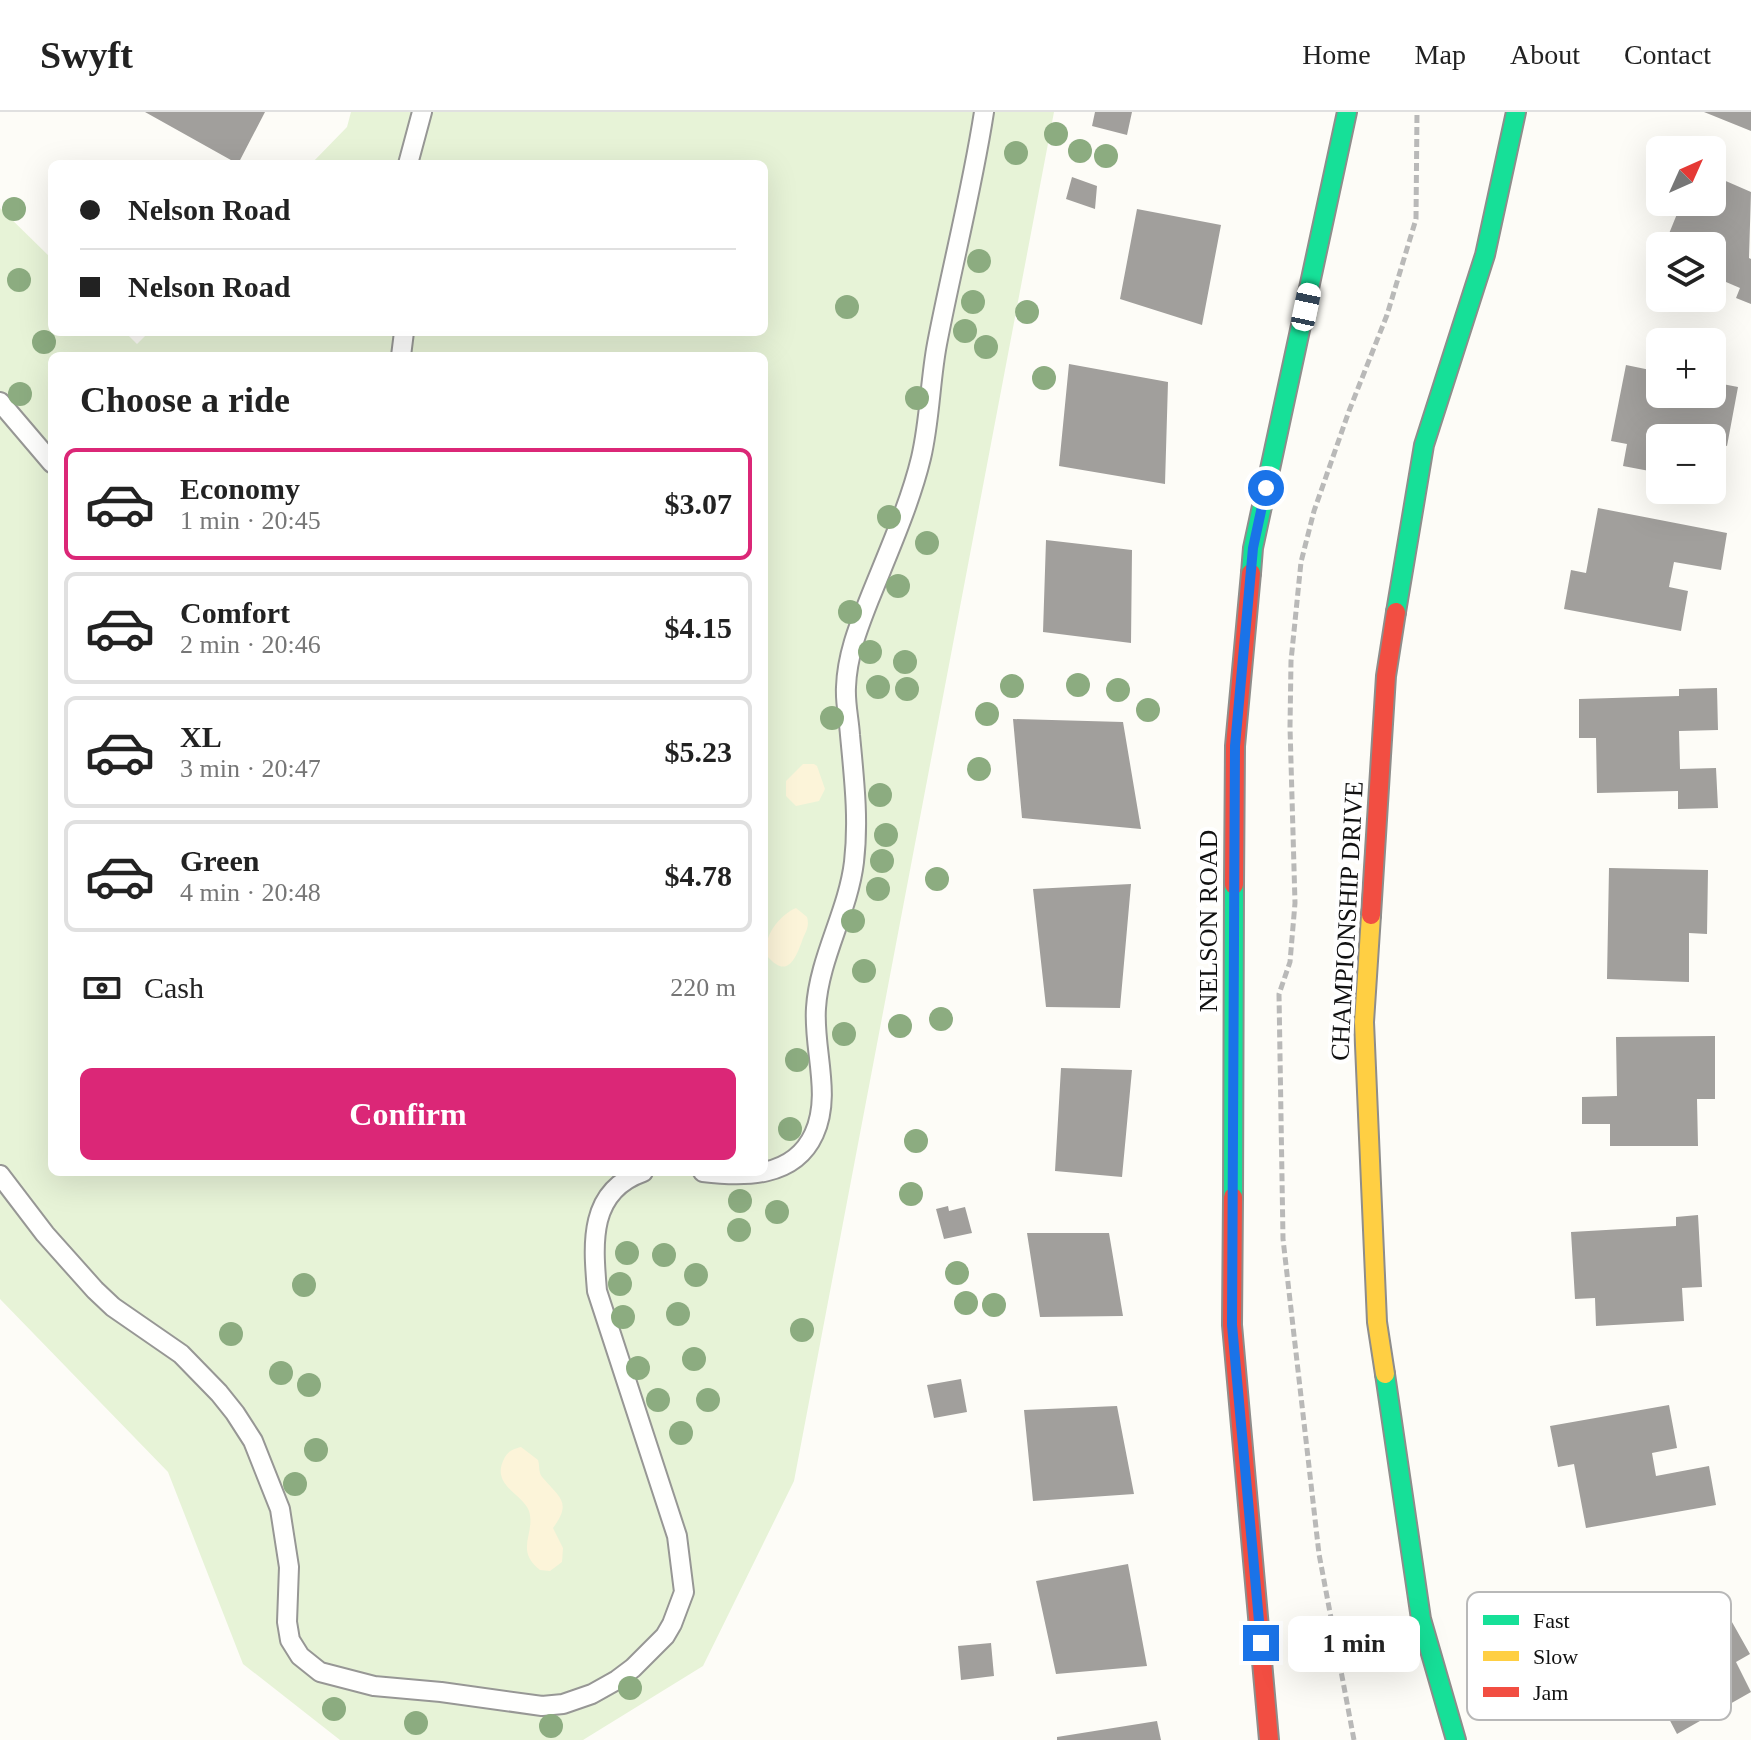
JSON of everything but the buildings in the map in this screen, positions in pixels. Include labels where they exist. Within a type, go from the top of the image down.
[{"type":"street","name":"NELSON ROAD","points":[[1269,1740],[1232,1325],[1235,746],[1253,548],[1347,112]]},
{"type":"street","name":"CHAMPIONSHIP DRIVE","points":[[1456,1740],[1421,1619],[1377,1322],[1364,1022],[1386,676],[1424,445],[1485,255],[1516,112]]},
{"type":"lane","points":[[409,160],[422,112]]},
{"type":"lane","points":[[768,1172],[780,1167],[806,1148],[819,1121],[822,1104],[816,1006],[823,972],[850,886],[857,827],[846,687],[852,643],[908,502],[922,457],[937,343],[959,231],[974,174],[984,112]]},
{"type":"lane","points":[[0,402],[48,458]]},
{"type":"lane","points":[[0,1175],[45,1234],[95,1290],[113,1307],[181,1354],[219,1393],[253,1441],[274,1491],[284,1528],[290,1586],[288,1632],[295,1648],[309,1665],[320,1672],[374,1686],[542,1706],[563,1704],[592,1694],[633,1668],[665,1636],[684,1592],[677,1536],[597,1291],[593,1249],[598,1216],[612,1192],[632,1176]]},
{"type":"path","points":[[1354,1740],[1319,1554],[1283,1239],[1278,1046],[1279,994],[1290,962],[1295,903],[1291,661],[1301,562],[1314,511],[1387,315],[1416,219],[1417,112]]},
{"type":"green space","points":[[351,112],[1054,112],[794,1481],[703,1666],[583,1740],[340,1740],[243,1664],[168,1472],[0,1299],[0,208],[48,255],[48,336],[129,336],[137,344],[145,336],[768,336],[768,160],[315,160],[347,127]]},
{"type":"sand","points":[[803,764],[817,766],[825,789],[819,801],[796,806],[786,796],[786,781]]},
{"type":"sand","points":[[796,908],[807,917],[808,927],[793,960],[780,966],[768,957],[768,938],[778,922]]},
{"type":"sand","points":[[521,1447],[538,1460],[541,1476],[562,1501],[562,1512],[553,1528],[563,1548],[562,1562],[550,1571],[540,1570],[532,1563],[527,1548],[529,1511],[508,1488],[501,1475],[505,1457]]},
{"type":"traffic: fast","points":[[1251,573],[1253,548],[1347,112]]},
{"type":"traffic: fast","points":[[1396,612],[1424,445],[1485,255],[1516,112]]},
{"type":"traffic: fast","points":[[1233,1197],[1234,885]]},
{"type":"traffic: fast","points":[[1385,1374],[1421,1619],[1456,1740]]},
{"type":"traffic: slow","points":[[1371,915],[1364,1022],[1377,1322],[1385,1374]]},
{"type":"traffic: jam","points":[[1234,885],[1235,746],[1251,573]]},
{"type":"traffic: jam","points":[[1371,915],[1386,676],[1396,612]]},
{"type":"traffic: jam","points":[[1233,1197],[1232,1325],[1269,1740]]},
{"type":"route","points":[[1261,1643],[1232,1325],[1235,746],[1253,548],[1266,488]]}]
